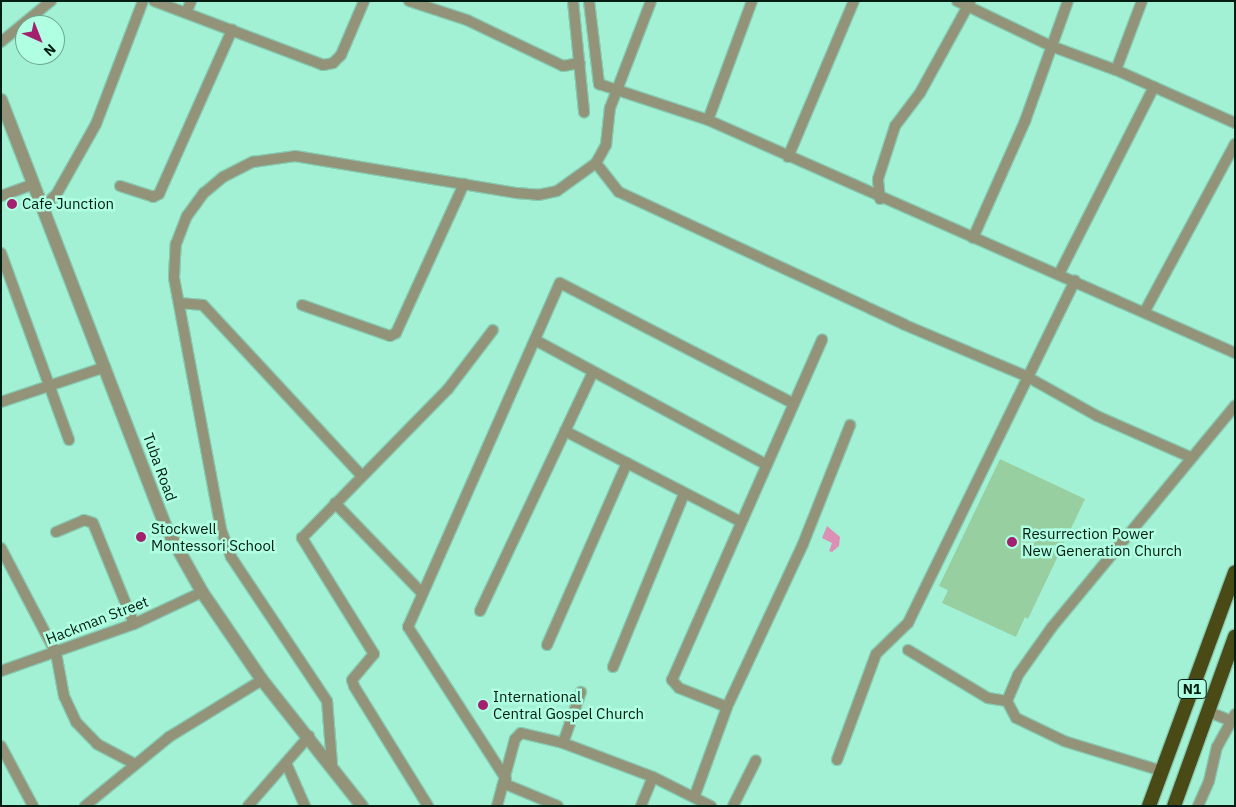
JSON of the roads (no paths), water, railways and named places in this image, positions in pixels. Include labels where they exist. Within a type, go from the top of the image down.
[{"type":"highway","name":"N1","points":[[1149,806],[1235,572]]},
{"type":"highway","name":"N1","points":[[1174,806],[1235,637]]},
{"type":"street","points":[[1,42],[51,1]]},
{"type":"street","points":[[43,207],[56,194],[96,124],[143,1]]},
{"type":"street","points":[[154,1],[323,65],[333,63],[340,55],[364,1]]},
{"type":"street","points":[[186,13],[191,1]]},
{"type":"street","points":[[410,1],[485,28],[563,66],[580,63]]},
{"type":"street","points":[[573,1],[584,112]]},
{"type":"street","points":[[589,1],[597,79],[605,87],[620,88],[708,120],[880,199],[1145,311],[1235,353]]},
{"type":"street","points":[[332,764],[327,701],[231,557],[221,529],[174,278],[176,244],[187,216],[204,193],[223,177],[253,162],[295,156],[538,195],[557,191],[596,164],[606,145],[610,108],[620,88],[651,1]]},
{"type":"street","points":[[708,120],[752,1]]},
{"type":"street","points":[[788,157],[854,1]]},
{"type":"street","points":[[957,1],[970,4],[1051,46],[1116,70],[1235,123]]},
{"type":"street","points":[[973,238],[1025,121],[1068,1]]},
{"type":"street","points":[[1116,70],[1142,1]]},
{"type":"street","points":[[880,199],[878,179],[895,126],[920,94],[970,4]]},
{"type":"street","points":[[120,186],[153,197],[159,194],[232,30]]},
{"type":"street","points":[[1059,274],[1154,87]]},
{"type":"street","name":"Tuba Road","points":[[1,100],[165,526],[202,592],[262,680],[332,764],[362,806]]},
{"type":"street","points":[[1145,311],[1235,144]]},
{"type":"street","points":[[596,164],[619,192],[905,325],[1026,376],[1097,416],[1190,457]]},
{"type":"street","points":[[1,196],[34,184]]},
{"type":"street","points":[[302,305],[390,336],[396,334],[464,184]]},
{"type":"street","points":[[1,254],[69,440]]},
{"type":"street","points":[[837,760],[876,654],[908,623],[1026,376],[1075,281]]},
{"type":"street","points":[[558,806],[505,781],[410,633],[408,627],[421,592],[560,283],[792,403]]},
{"type":"street","points":[[179,303],[202,306],[362,476]]},
{"type":"street","points":[[428,806],[354,686],[356,674],[374,654],[302,538],[448,389],[493,330]]},
{"type":"street","points":[[535,340],[592,374],[765,464]]},
{"type":"street","points":[[728,708],[679,688],[672,680],[738,522],[822,340]]},
{"type":"street","points":[[1,402],[105,367]]},
{"type":"street","points":[[480,611],[592,374]]},
{"type":"street","points":[[1007,701],[1018,675],[1052,627],[1190,457],[1235,406]]},
{"type":"street","points":[[695,795],[728,708],[803,544],[850,425]]},
{"type":"street","points":[[565,431],[738,522]]},
{"type":"street","points":[[547,645],[627,463]]},
{"type":"street","points":[[613,667],[684,494]]},
{"type":"street","points":[[335,503],[421,592]]},
{"type":"street","points":[[56,532],[84,520],[93,523],[134,624]]},
{"type":"street","points":[[1,548],[56,653],[64,696],[76,722],[97,744],[136,764]]},
{"type":"street","name":"Hackman Street","points":[[1,672],[134,624],[202,592]]},
{"type":"street","points":[[908,650],[988,698],[1007,701]]},
{"type":"street","points":[[85,806],[169,737],[262,680]]},
{"type":"street","points":[[563,743],[581,692]]},
{"type":"street","points":[[1007,701],[1016,718],[1055,737],[1162,771]]},
{"type":"street","points":[[1198,806],[1209,781],[1217,747],[1233,717],[1209,712]]},
{"type":"street","points":[[497,806],[515,739],[521,733],[563,743],[653,777],[695,795],[711,806]]},
{"type":"street","points":[[248,806],[309,736]]},
{"type":"street","points":[[1,746],[33,806]]},
{"type":"street","points":[[733,806],[756,760]]},
{"type":"street","points":[[286,763],[305,806]]},
{"type":"street","points":[[640,806],[653,777]]},
{"type":"place","name":"Cafe Junction","points":[[12,204]]},
{"type":"place","name":"Stockwell Montessori School","points":[[141,537]]},
{"type":"place","name":"Resurrection Power New Generation Church","points":[[1012,542]]},
{"type":"place","name":"International Central Gospel Church","points":[[483,705]]}]
